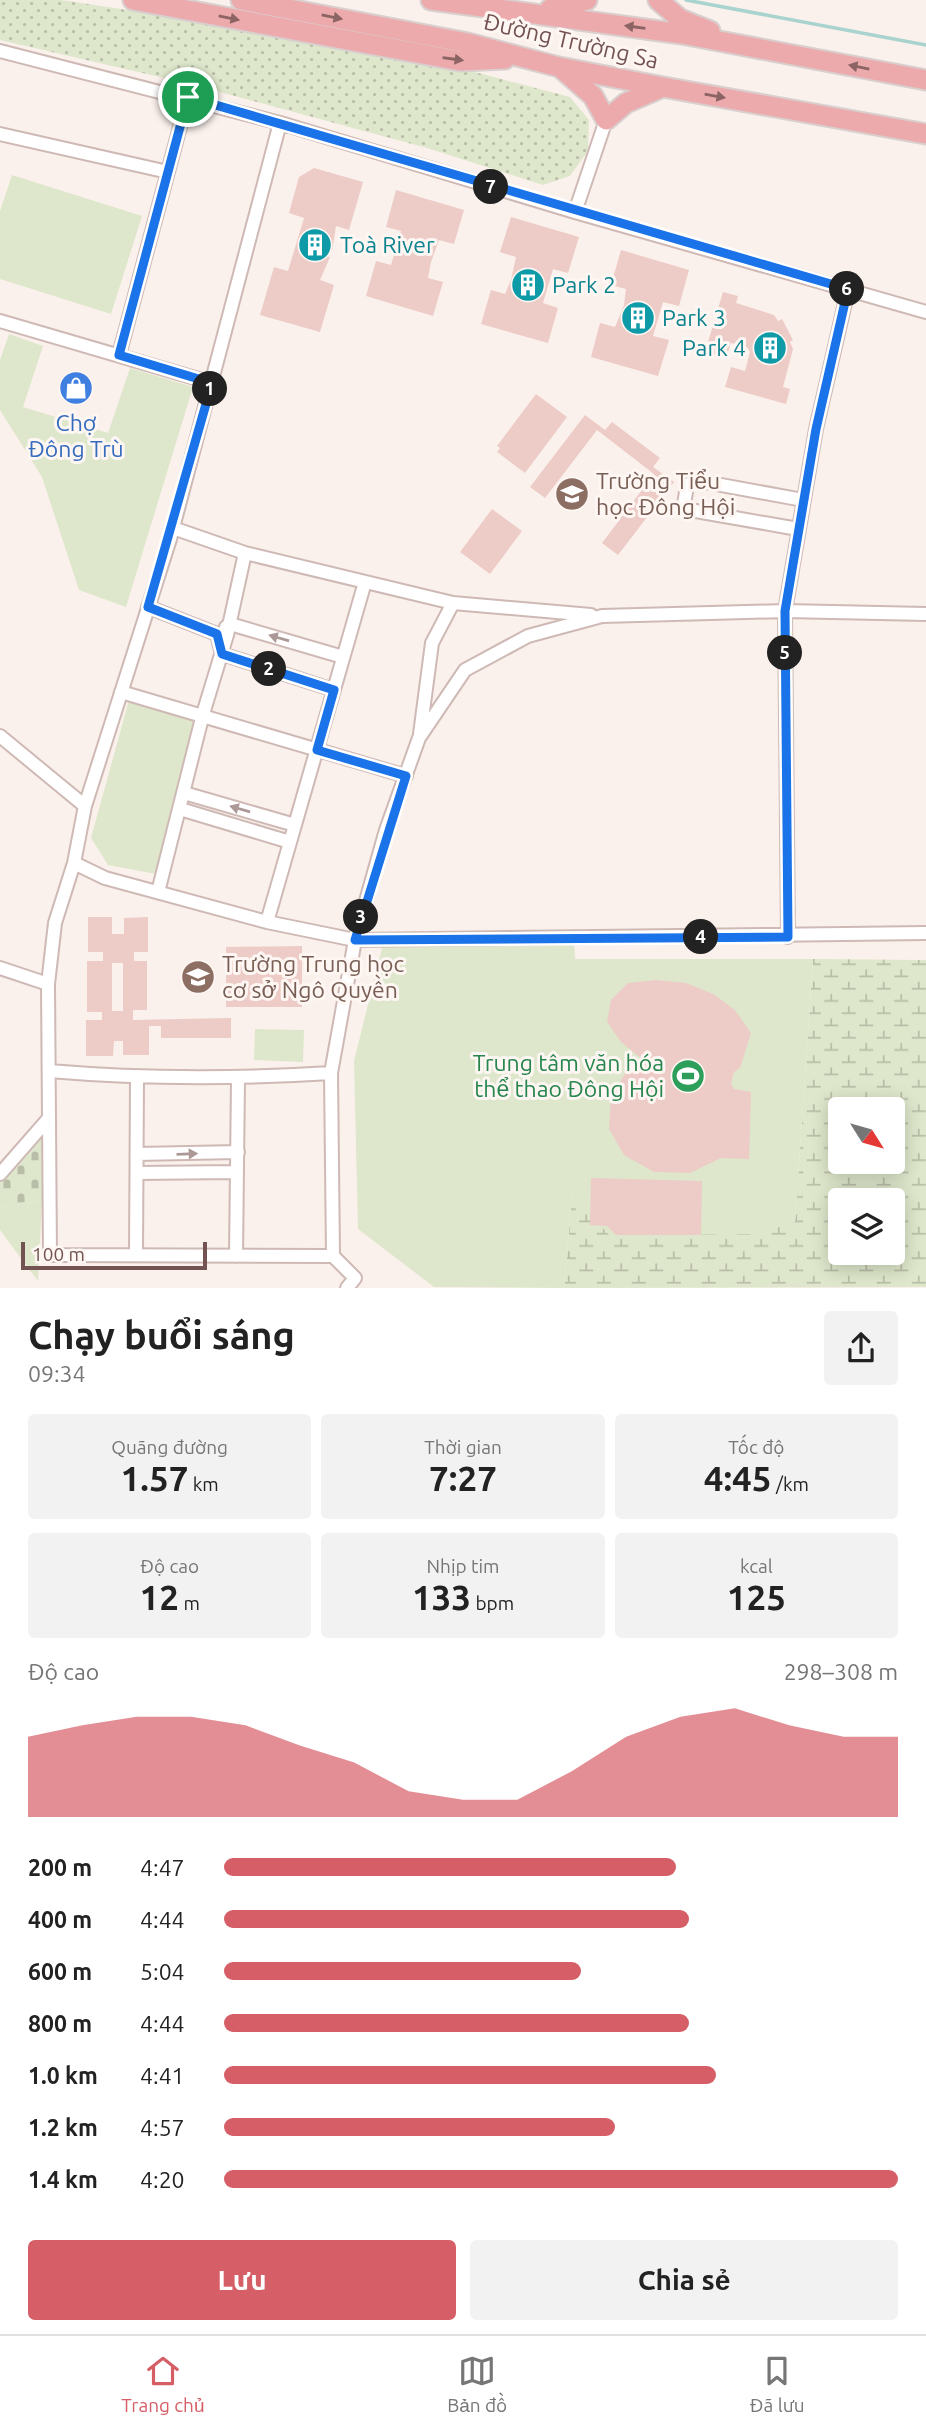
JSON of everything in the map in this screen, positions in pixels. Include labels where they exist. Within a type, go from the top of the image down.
[{"type":"highway","points":[[136,0],[460,61],[529,58]]},
{"type":"highway","name":"Đường Trường Sa","points":[[241,0],[529,58],[559,67],[926,134]]},
{"type":"highway","name":"Đường Trường Sa","points":[[431,0],[470,8],[524,11],[753,48],[926,80]]},
{"type":"highway","points":[[503,0],[524,11],[570,7],[587,0]]},
{"type":"highway","points":[[658,0],[680,19],[753,48]]},
{"type":"highway","points":[[559,67],[593,96],[606,120],[626,103],[663,87]]},
{"type":"highway","name":"Đường Trường Sa","points":[[766,106],[785,121],[926,147]]},
{"type":"street","points":[[0,51],[280,122],[575,212],[926,312]]},
{"type":"street","points":[[119,355],[188,97]]},
{"type":"street","points":[[575,212],[606,120]]},
{"type":"street","points":[[280,122],[173,528],[85,806],[74,863],[55,923],[48,984],[50,1255],[333,1256]]},
{"type":"street","points":[[0,134],[168,172]]},
{"type":"street","points":[[788,937],[785,611],[803,500],[848,289]]},
{"type":"street","points":[[0,321],[212,383]]},
{"type":"street","points":[[798,529],[690,510],[684,504],[687,486],[694,480],[803,500]]},
{"type":"street","points":[[173,528],[245,553],[453,603],[602,616],[785,611],[926,614]]},
{"type":"street","points":[[158,892],[203,714],[230,624],[245,553]]},
{"type":"street","points":[[267,922],[365,582]]},
{"type":"street","points":[[347,1287],[355,1278],[333,1256],[331,1073],[355,940],[419,738],[432,643],[453,603]]},
{"type":"street","points":[[148,607],[217,634]]},
{"type":"street","points":[[419,738],[466,670],[528,636],[602,616]]},
{"type":"street","points":[[217,634],[230,624]]},
{"type":"street","points":[[230,624],[343,657]]},
{"type":"street","points":[[217,634],[222,654]]},
{"type":"street","points":[[222,654],[334,690]]},
{"type":"street","points":[[121,692],[406,776]]},
{"type":"street","points":[[0,736],[85,806]]},
{"type":"street","points":[[184,793],[295,825]]},
{"type":"street","points":[[180,809],[290,842]]},
{"type":"street","points":[[74,863],[105,878],[267,922],[355,940],[788,937],[926,933]]},
{"type":"street","points":[[0,968],[48,984]]},
{"type":"street","points":[[49,1071],[137,1078],[238,1079],[331,1073]]},
{"type":"street","points":[[136,1255],[137,1078]]},
{"type":"street","points":[[236,1256],[238,1079]]},
{"type":"street","points":[[0,1174],[49,1118]]},
{"type":"street","points":[[137,1154],[238,1152]]},
{"type":"street","points":[[137,1172],[237,1172]]},
{"type":"green space","points":[[0,0],[61,0],[148,13],[467,70],[570,97],[589,120],[588,151],[570,176],[543,185],[427,148],[190,84],[0,40]]},
{"type":"green space","points":[[12,175],[142,216],[111,314],[0,279],[0,211]]},
{"type":"green space","points":[[9,334],[43,346],[23,407],[108,433],[130,368],[193,387],[126,607],[79,590],[42,477],[0,410],[0,360]]},
{"type":"green space","points":[[129,700],[195,719],[156,874],[108,865],[91,838]]},
{"type":"green space","points":[[574,938],[575,959],[813,959],[795,1222],[758,1234],[609,1235],[572,1194],[564,1288],[434,1287],[358,1229],[354,1061],[384,940]]},
{"type":"green space","points":[[813,959],[926,960],[926,1287],[564,1288],[572,1193],[795,1222]]},
{"type":"green space","points":[[255,1029],[304,1030],[303,1062],[254,1060]]},
{"type":"green space","points":[[43,1138],[42,1200],[0,1208],[0,1183],[35,1139]]},
{"type":"green space","points":[[42,1200],[38,1281],[0,1230],[0,1208]]},
{"type":"building","name":"Toà River","points":[[314,168],[363,182],[349,230],[336,226],[332,251],[329,250],[327,256],[330,257],[320,280],[334,285],[320,332],[260,315],[274,267],[288,271],[304,218],[289,213],[299,177]]},
{"type":"building","points":[[396,190],[464,210],[454,244],[439,240],[431,262],[428,278],[443,282],[433,316],[366,296],[376,261],[391,265],[401,231],[386,227]]},
{"type":"building","name":"Park 2","points":[[511,217],[579,237],[568,273],[553,269],[543,303],[558,308],[548,343],[481,324],[491,290],[505,294],[511,280],[516,257],[500,252]]},
{"type":"building","name":"Park 3","points":[[621,250],[689,270],[679,306],[663,302],[653,336],[669,340],[658,376],[591,357],[600,323],[615,327],[624,305],[626,289],[611,285]]},
{"type":"building","name":"Park 4","points":[[723,292],[738,296],[736,303],[774,315],[778,321],[782,319],[793,340],[790,342],[793,349],[783,387],[790,389],[786,404],[725,387],[731,367],[745,371],[750,352],[747,347],[731,343],[726,358],[705,352]]},
{"type":"building","points":[[536,394],[567,417],[525,473],[497,452],[500,448],[497,446]]},
{"type":"building","points":[[585,415],[605,430],[612,422],[660,458],[653,467],[674,482],[618,555],[602,543],[654,474],[597,430],[545,498],[530,487]]},
{"type":"building","points":[[492,509],[522,531],[490,574],[460,552]]},
{"type":"building","points":[[88,917],[112,917],[112,934],[124,934],[124,918],[148,917],[148,952],[134,952],[134,961],[147,961],[147,1010],[133,1010],[133,1020],[231,1018],[231,1038],[161,1038],[161,1026],[149,1026],[149,1055],[123,1055],[123,1041],[114,1041],[113,1056],[86,1056],[86,1020],[102,1020],[102,1012],[87,1012],[87,961],[103,961],[103,952],[88,952]],"holes":[[[112,963],[123,963],[123,1011],[112,1011]]]},
{"type":"building","points":[[302,946],[302,1007],[226,1007],[226,947]]},
{"type":"building","name":"Trung tâm văn hóa thể thao Đông Hội","points":[[656,980],[686,983],[713,994],[735,1010],[751,1033],[740,1068],[734,1072],[731,1083],[734,1089],[751,1092],[749,1159],[721,1158],[690,1173],[654,1172],[624,1155],[609,1129],[611,1098],[624,1075],[641,1058],[621,1042],[607,1022],[611,1000],[628,983]]},
{"type":"building","points":[[591,1178],[702,1181],[701,1235],[616,1235],[607,1226],[590,1225]]},
{"type":"waterway","points":[[686,0],[926,45]]},
{"type":"place","name":"Toà River","points":[[315,245]]},
{"type":"place","name":"Park 2","points":[[528,285]]},
{"type":"place","name":"Park 3","points":[[638,318]]},
{"type":"place","name":"Park 4","points":[[770,348]]},
{"type":"place","name":"Chợ Đông Trù","points":[[76,388]]},
{"type":"place","name":"Trường Tiểu học Đông Hội","points":[[572,494]]},
{"type":"place","name":"Trường Trung học cơ sở Ngô Quyền","points":[[198,977]]},
{"type":"place","name":"Trung tâm văn hóa thể thao Đông Hội","points":[[688,1076]]},
{"type":"route","points":[[188,97],[280,122],[575,212],[848,289],[816,429],[785,611],[788,937],[355,940],[386,830],[406,776],[317,750],[334,690],[222,654],[217,634],[148,607],[170,539],[212,383],[119,355],[188,97]]}]
